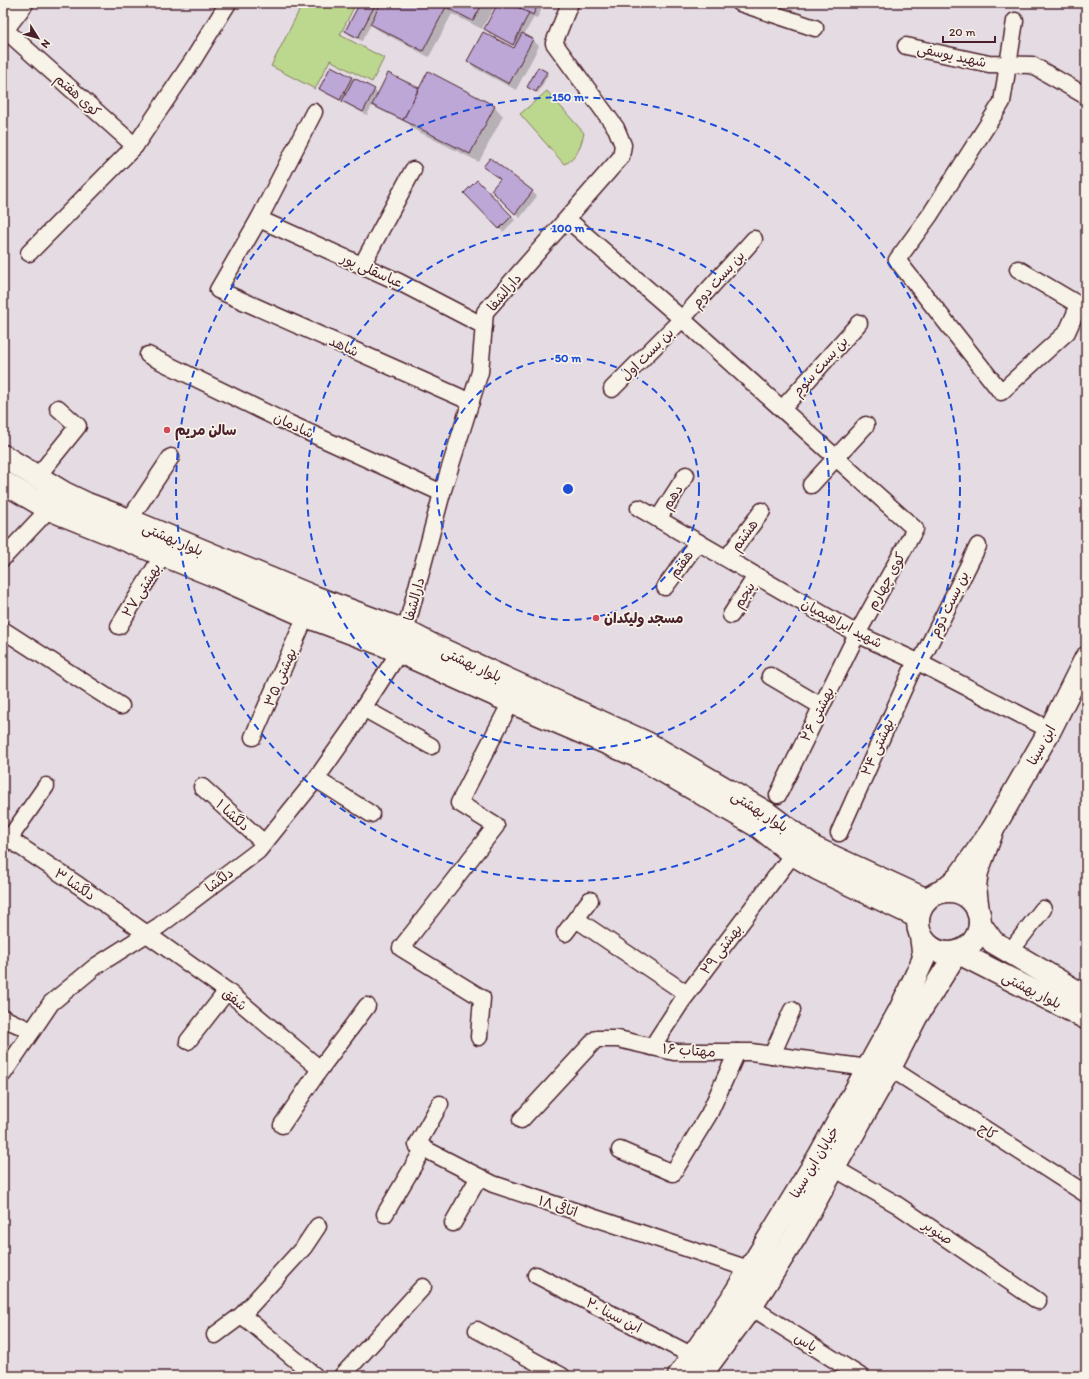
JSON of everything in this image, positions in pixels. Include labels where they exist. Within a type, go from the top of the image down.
[{"type":"main road","name":"بلوار بهشتی","points":[[3,456],[64,494],[314,597],[402,642],[511,702],[631,745],[647,743],[768,813],[814,848],[927,911]]},
{"type":"main road","name":"بلوار بهشتی","points":[[3,482],[49,509],[218,577],[306,616],[384,644],[402,642],[439,648],[631,745],[639,757],[759,827],[793,854],[818,869],[927,911]]},
{"type":"main road","name":"ابن سینا","points":[[993,829],[1050,730],[1086,658]]},
{"type":"main road","points":[[993,829],[977,872],[975,886],[979,918],[976,938],[970,944],[957,952],[948,953],[932,949],[926,943],[927,911],[958,878],[993,829]]},
{"type":"main road","points":[[927,911],[950,891],[960,893],[968,898],[974,904],[979,918]]},
{"type":"main road","name":"خیابان ابن سینا","points":[[700,1376],[751,1307],[795,1237],[890,1068],[924,958],[923,948],[927,911]]},
{"type":"main road","name":"بلوار بهشتی","points":[[979,918],[993,942],[1009,953],[1086,997]]},
{"type":"main road","name":"بلوار بهشتی","points":[[957,952],[1086,1018]]},
{"type":"main road","name":"خیابان ابن سینا","points":[[679,1376],[730,1300],[818,1158],[868,1068],[908,1013],[957,952]]},
{"type":"street","points":[[29,253],[135,146],[193,60],[228,3]]},
{"type":"street","name":"دارالشفا","points":[[402,642],[442,492],[480,372],[486,312],[622,157],[623,145],[616,128],[554,43],[570,3]]},
{"type":"street","points":[[740,3],[815,28]]},
{"type":"street","name":"کوی هفتم","points":[[9,15],[135,146]]},
{"type":"street","points":[[1015,21],[1002,102],[930,215],[897,260],[1001,392],[1067,332],[1079,305],[1018,269]]},
{"type":"street","name":"شهید یوسفی","points":[[906,46],[989,64],[1032,65],[1086,96]]},
{"type":"street","points":[[259,219],[314,112]]},
{"type":"street","points":[[362,265],[413,170]]},
{"type":"street","name":"عباسقلی پور","points":[[259,219],[399,282],[484,326]]},
{"type":"street","name":"شاهد","points":[[259,219],[218,290],[471,402]]},
{"type":"street","points":[[567,219],[836,458]]},
{"type":"street","name":"بن بست دوم","points":[[682,320],[754,239]]},
{"type":"street","name":"بن بست اول","points":[[612,389],[682,320]]},
{"type":"street","name":"بن بست سوم","points":[[782,409],[859,323]]},
{"type":"street","name":"شادمان","points":[[148,355],[277,418],[442,492]]},
{"type":"street","points":[[38,477],[78,426],[58,408]]},
{"type":"street","points":[[811,485],[866,425]]},
{"type":"street","points":[[128,520],[171,457]]},
{"type":"street","name":"کوی چهارم","points":[[836,458],[915,529],[857,634]]},
{"type":"street","name":"دهم","points":[[658,519],[686,475]]},
{"type":"street","name":"شهید ابراهیمیان","points":[[639,508],[857,634],[918,662],[1050,730]]},
{"type":"street","points":[[3,558],[49,509]]},
{"type":"street","name":"هشتم","points":[[727,558],[762,511]]},
{"type":"street","name":"هفتم","points":[[665,586],[698,542]]},
{"type":"street","name":"بن بست دوم","points":[[918,662],[978,546]]},
{"type":"street","name":"بهشتی ٣٧","points":[[119,626],[163,555]]},
{"type":"street","name":"پنجم","points":[[731,615],[756,576]]},
{"type":"street","name":"بهشتی ۳۵","points":[[254,737],[306,616]]},
{"type":"street","points":[[3,630],[121,706]]},
{"type":"street","name":"بهشتی ۲۶","points":[[778,795],[857,634]]},
{"type":"street","name":"دلگشا","points":[[3,1074],[51,1003],[96,966],[147,934],[258,851],[316,779],[354,725],[402,642]]},
{"type":"street","name":"بهشتی ۲۴","points":[[839,833],[918,662]]},
{"type":"street","points":[[770,676],[821,706]]},
{"type":"street","points":[[479,1038],[482,998],[401,948],[496,826],[459,803],[511,702]]},
{"type":"street","points":[[363,708],[431,746]]},
{"type":"street","points":[[316,779],[371,814]]},
{"type":"street","points":[[6,837],[46,786]]},
{"type":"street","name":"دلگشا ۱","points":[[202,787],[264,843]]},
{"type":"street","name":"دلگشا ۳","points":[[6,837],[78,885],[147,934]]},
{"type":"street","name":"بهشتی ۲۹","points":[[652,1047],[687,994],[793,854]]},
{"type":"street","points":[[565,933],[590,900]]},
{"type":"street","points":[[1009,953],[1043,909]]},
{"type":"street","points":[[576,919],[687,994]]},
{"type":"street","name":"شفق","points":[[147,934],[227,991],[320,1069]]},
{"type":"street","points":[[188,1041],[227,991]]},
{"type":"street","points":[[282,1124],[320,1069],[367,1006]]},
{"type":"street","points":[[772,1055],[792,1010]]},
{"type":"street","points":[[3,1018],[32,1031]]},
{"type":"street","name":"مهتاب ۱۶","points":[[521,1120],[596,1039],[618,1039],[674,1052],[751,1052],[868,1068]]},
{"type":"street","points":[[620,1150],[673,1173],[709,1114],[737,1052]]},
{"type":"street","name":"کاج","points":[[890,1068],[1086,1194]]},
{"type":"street","points":[[384,1214],[424,1148],[417,1144],[440,1104]]},
{"type":"street","name":"اتاقی ۱۸","points":[[424,1148],[493,1184],[749,1270]]},
{"type":"street","name":"صنوبر","points":[[834,1168],[896,1204],[1038,1301]]},
{"type":"street","points":[[453,1223],[479,1177]]},
{"type":"street","points":[[215,1335],[242,1315],[304,1247],[318,1226]]},
{"type":"street","name":"ابن سینا ۲۰","points":[[536,1275],[693,1356]]},
{"type":"street","points":[[342,1376],[423,1288]]},
{"type":"street","name":"یاس","points":[[751,1307],[860,1376]]},
{"type":"street","points":[[242,1315],[315,1376]]},
{"type":"street","points":[[477,1330],[562,1376]]},
{"type":"green space","points":[[303,3],[356,3],[340,35],[384,58],[372,82],[330,60],[315,89],[271,66]]},
{"type":"green space","points":[[547,91],[584,133],[580,147],[575,156],[564,164],[520,114]]},
{"type":"building","points":[[360,3],[376,3],[358,38],[345,31]]},
{"type":"building","points":[[381,3],[438,3],[446,7],[423,51],[370,24]]},
{"type":"building","points":[[438,3],[483,3],[473,21]]},
{"type":"building","points":[[498,3],[510,3],[529,13],[513,45],[484,29]]},
{"type":"building","points":[[510,3],[539,3],[533,15]]},
{"type":"building","points":[[483,32],[514,48],[522,33],[533,39],[509,84],[467,61]]},
{"type":"building","points":[[331,66],[352,77],[340,100],[319,89]]},
{"type":"building","points":[[538,67],[547,72],[536,92],[527,87]]},
{"type":"building","points":[[428,71],[495,106],[470,154],[403,120]]},
{"type":"building","points":[[388,73],[419,88],[403,120],[372,105]]},
{"type":"building","points":[[354,78],[375,89],[363,112],[342,101]]},
{"type":"building","points":[[490,158],[533,191],[515,214],[491,190],[500,179],[483,167]]},
{"type":"building","points":[[477,180],[512,216],[499,229],[464,193]]},
{"type":"place","name":"سالن مریم","points":[[167,430]]},
{"type":"place","name":"مسجد ولیکدان","points":[[596,618]]}]
